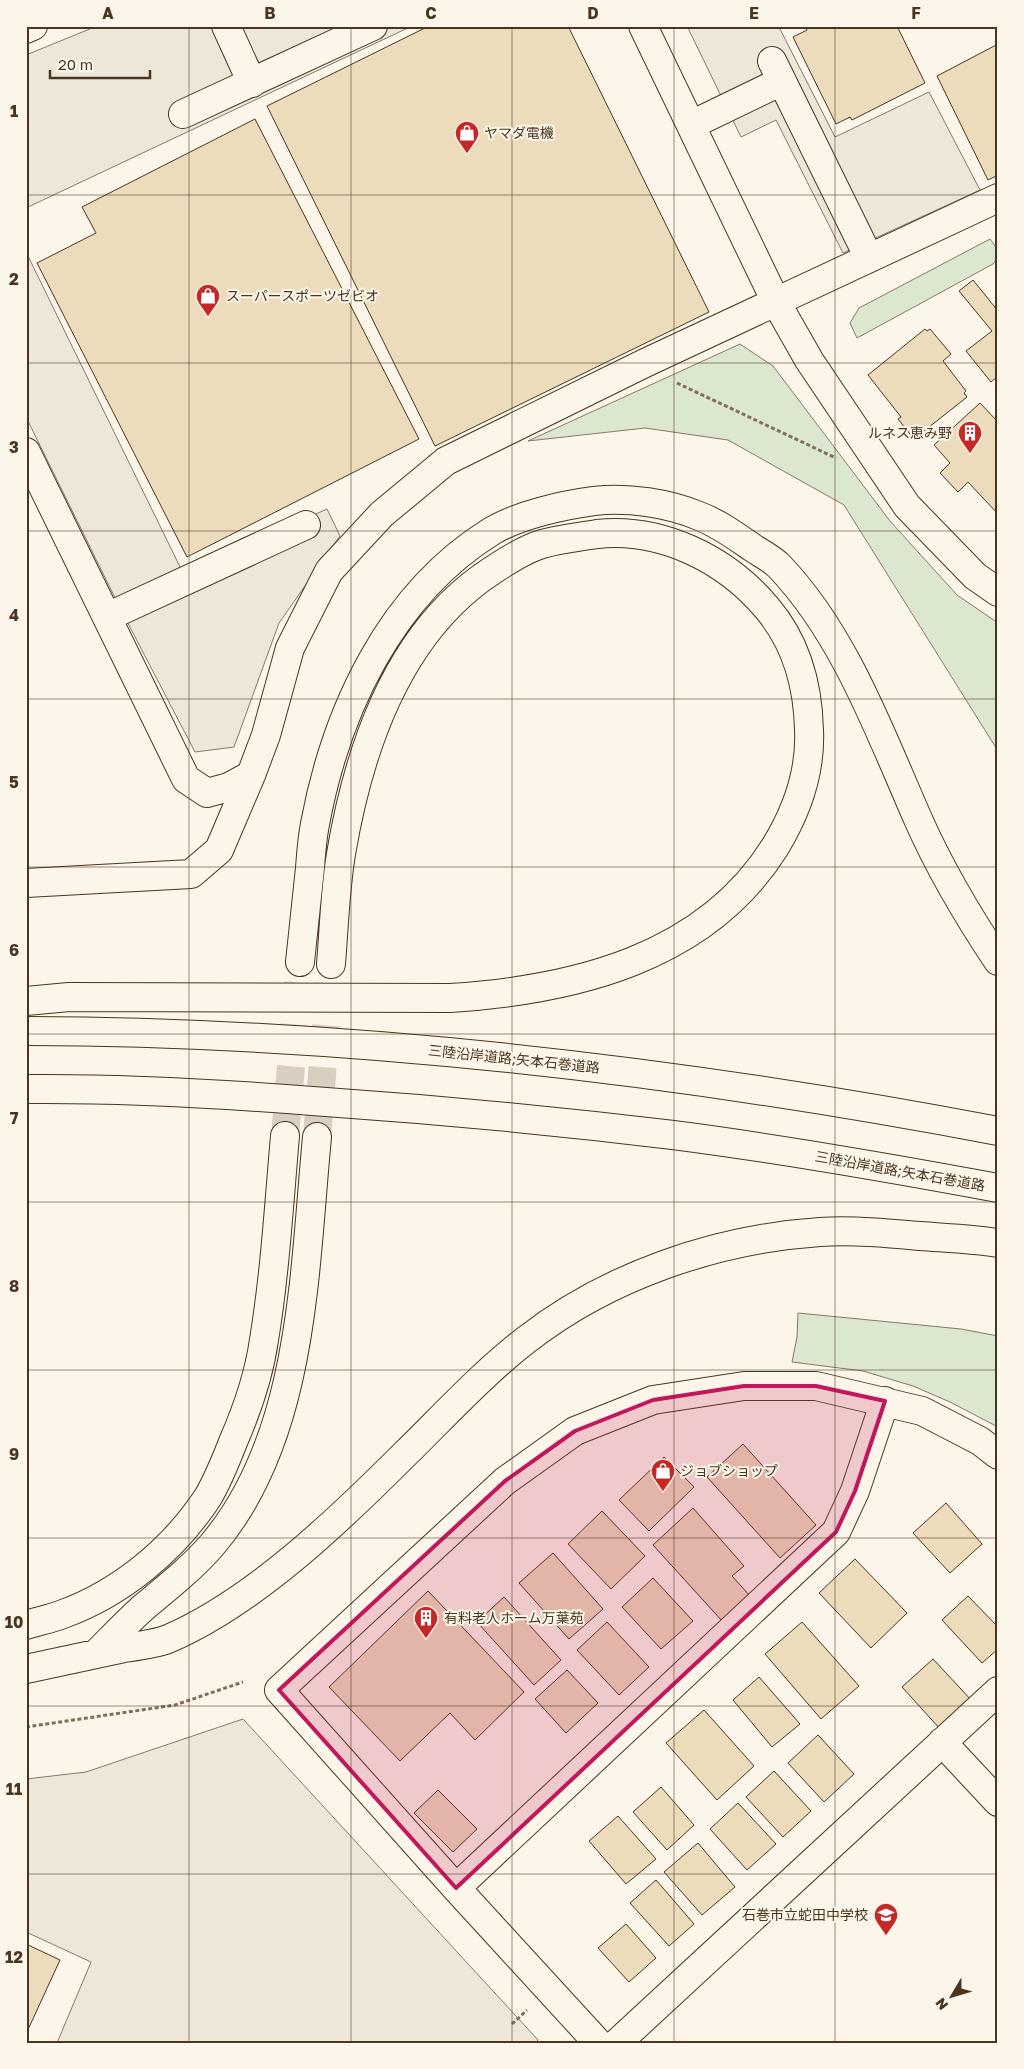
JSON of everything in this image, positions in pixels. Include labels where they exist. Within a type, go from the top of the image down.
[{"type":"main road","points":[[26,29],[33,26]]},
{"type":"main road","points":[[226,26],[252,82]]},
{"type":"main road","points":[[183,114],[373,26]]},
{"type":"main road","points":[[643,26],[776,302],[809,360],[907,506],[976,576],[998,592]]},
{"type":"main road","points":[[691,125],[777,71],[869,258]]},
{"type":"main road","points":[[26,883],[191,874],[218,850],[251,776],[266,735],[290,648],[329,571],[382,514],[446,461],[645,363],[869,258],[995,206]]},
{"type":"main road","points":[[26,452],[186,779],[207,792],[229,788],[251,776]]},
{"type":"main road","points":[[300,962],[314,825],[328,773],[344,720],[372,660],[397,620],[430,582],[461,554],[494,530],[533,514],[570,504],[611,499],[656,504],[700,516],[739,538],[777,564],[801,593],[837,647],[890,751],[918,821],[947,880],[998,961]]},
{"type":"main road","points":[[107,617],[306,525]]},
{"type":"main road","points":[[26,1000],[69,998],[450,998],[500,995],[556,985],[613,970],[653,954],[688,934],[729,904],[763,867],[786,829],[803,788],[810,749],[809,706],[802,671],[787,637],[769,609],[739,579],[703,555],[659,538],[617,532],[575,537],[540,544],[476,580],[441,614],[413,648],[390,689],[370,740],[353,800],[341,856],[331,964]]},
{"type":"main road","name":"三陸沿岸道路;矢本石巻道路","points":[[26,1031],[236,1037],[442,1050],[691,1079],[905,1113],[998,1131]]},
{"type":"main road","name":"三陸沿岸道路;矢本石巻道路","points":[[26,1089],[81,1089],[232,1095],[436,1109],[674,1135],[892,1169],[998,1188]]},
{"type":"main road","points":[[26,1624],[62,1614],[94,1601],[128,1579],[161,1554],[186,1528],[209,1495],[245,1414],[264,1342],[272,1282],[285,1136]]},
{"type":"main road","points":[[96,1654],[143,1608],[212,1546],[236,1512],[256,1478],[273,1435],[285,1393],[294,1350],[302,1295],[316,1137]]},
{"type":"main road","points":[[26,1669],[166,1640],[206,1619],[269,1577],[316,1538],[372,1487],[493,1368],[525,1340],[568,1311],[609,1289],[649,1271],[740,1243],[780,1236],[822,1232],[866,1232],[998,1244]]},
{"type":"main road","points":[[598,2043],[279,1690],[505,1481],[575,1431],[654,1400],[744,1386],[816,1386],[922,1411],[980,1441],[998,1455]]},
{"type":"main road","points":[[456,1888],[836,1532],[855,1491],[884,1401]]},
{"type":"main road","points":[[617,2043],[998,1691]]},
{"type":"main road","points":[[942,1742],[998,1802]]},
{"type":"path","points":[[674,382],[842,461]]},
{"type":"path","points":[[26,1727],[175,1705],[243,1682]]},
{"type":"highlighted area","points":[[744,1386],[816,1386],[885,1401],[855,1491],[836,1532],[456,1888],[279,1690],[505,1481],[575,1431],[653,1400]]},
{"type":"green space","points":[[990,239],[997,251],[997,257],[993,264],[857,338],[850,323],[859,308]]},
{"type":"green space","points":[[740,344],[773,366],[890,521],[957,595],[998,623],[998,751],[844,505],[728,440],[645,428],[528,441]]},
{"type":"green space","points":[[798,1313],[961,1329],[998,1336],[998,1427],[950,1402],[913,1386],[863,1371],[792,1362],[797,1337]]},
{"type":"shaded area","points":[[97,26],[412,26],[26,208],[26,55]]},
{"type":"shaded area","points":[[687,26],[784,26],[780,29],[835,137],[929,92],[980,190],[843,253],[776,120],[741,137]]},
{"type":"shaded area","points":[[26,252],[183,573],[327,509],[340,536],[279,623],[234,747],[195,752],[121,610],[26,417]]},
{"type":"shaded area","points":[[243,1719],[538,2040],[535,2043],[57,2043],[91,1962],[26,1932],[26,1779],[86,1772]]},
{"type":"building","points":[[429,26],[568,26],[709,312],[435,446],[267,106]]},
{"type":"building","points":[[805,26],[897,26],[925,83],[852,120],[850,117],[836,124],[793,37],[807,30]]},
{"type":"building","points":[[998,44],[998,175],[988,180],[937,76]]},
{"type":"building","points":[[255,119],[419,439],[187,557],[37,263],[96,233],[82,207]]},
{"type":"building","points":[[973,280],[998,311],[998,376],[991,382],[966,351],[992,331],[959,291]]},
{"type":"building","points":[[925,329],[927,331],[930,329],[951,354],[943,361],[966,391],[964,393],[967,397],[914,439],[898,419],[901,417],[868,375]]},
{"type":"building","name":"ルネス恵み野","points":[[980,403],[998,422],[998,514],[968,482],[958,492],[940,473],[950,463],[934,445]]},
{"type":"building","points":[[743,1444],[816,1525],[780,1558],[707,1477]]},
{"type":"building","points":[[664,1457],[694,1487],[649,1531],[619,1500]]},
{"type":"building","points":[[946,1503],[982,1544],[950,1573],[913,1533]]},
{"type":"building","points":[[693,1508],[744,1566],[732,1576],[751,1597],[723,1622],[653,1545]]},
{"type":"building","points":[[602,1511],[645,1556],[611,1589],[568,1544]]},
{"type":"building","points":[[553,1553],[603,1609],[569,1639],[519,1583]]},
{"type":"building","points":[[855,1559],[907,1613],[871,1648],[819,1593]]},
{"type":"building","points":[[653,1578],[693,1621],[661,1649],[622,1607]]},
{"type":"building","name":"有料老人ホーム万葉苑","points":[[428,1591],[524,1692],[475,1740],[450,1713],[400,1761],[329,1687]]},
{"type":"building","points":[[968,1596],[998,1627],[998,1649],[982,1663],[942,1620]]},
{"type":"building","points":[[504,1597],[561,1660],[534,1685],[477,1622]]},
{"type":"building","points":[[607,1622],[649,1667],[619,1695],[577,1650]]},
{"type":"building","points":[[802,1622],[859,1686],[821,1719],[765,1654]]},
{"type":"building","points":[[933,1659],[973,1702],[941,1730],[902,1687]]},
{"type":"building","points":[[567,1670],[598,1703],[566,1733],[535,1699]]},
{"type":"building","points":[[759,1677],[800,1724],[772,1747],[733,1700]]},
{"type":"building","points":[[704,1710],[754,1766],[717,1800],[666,1743]]},
{"type":"building","points":[[818,1735],[854,1774],[824,1802],[788,1763]]},
{"type":"building","points":[[774,1771],[811,1811],[783,1837],[746,1797]]},
{"type":"building","points":[[661,1787],[694,1825],[667,1850],[633,1812]]},
{"type":"building","points":[[438,1790],[477,1829],[453,1852],[414,1813]]},
{"type":"building","points":[[738,1803],[776,1844],[747,1870],[710,1829]]},
{"type":"building","points":[[618,1816],[656,1859],[626,1884],[589,1841]]},
{"type":"building","points":[[698,1843],[735,1887],[702,1915],[664,1872]]},
{"type":"building","points":[[656,1880],[694,1924],[669,1946],[630,1903]]},
{"type":"building","points":[[626,1924],[656,1958],[629,1982],[598,1948]]},
{"type":"building","points":[[26,1944],[60,1960],[26,2034]]},
{"type":"tunnel","points":[[285,1136],[300,962]]},
{"type":"tunnel","points":[[317,1137],[331,964]]},
{"type":"place","name":"ヤマダ電機","points":[[467,154]]},
{"type":"place","name":"スーパースポーツゼビオ","points":[[208,317]]},
{"type":"place","name":"ルネス恵み野","points":[[970,454]]},
{"type":"place","name":"ジョブショップ","points":[[663,1492]]},
{"type":"place","name":"有料老人ホーム万葉苑","points":[[426,1639]]},
{"type":"place","name":"石巻市立蛇田中学校","points":[[886,1936]]}]
